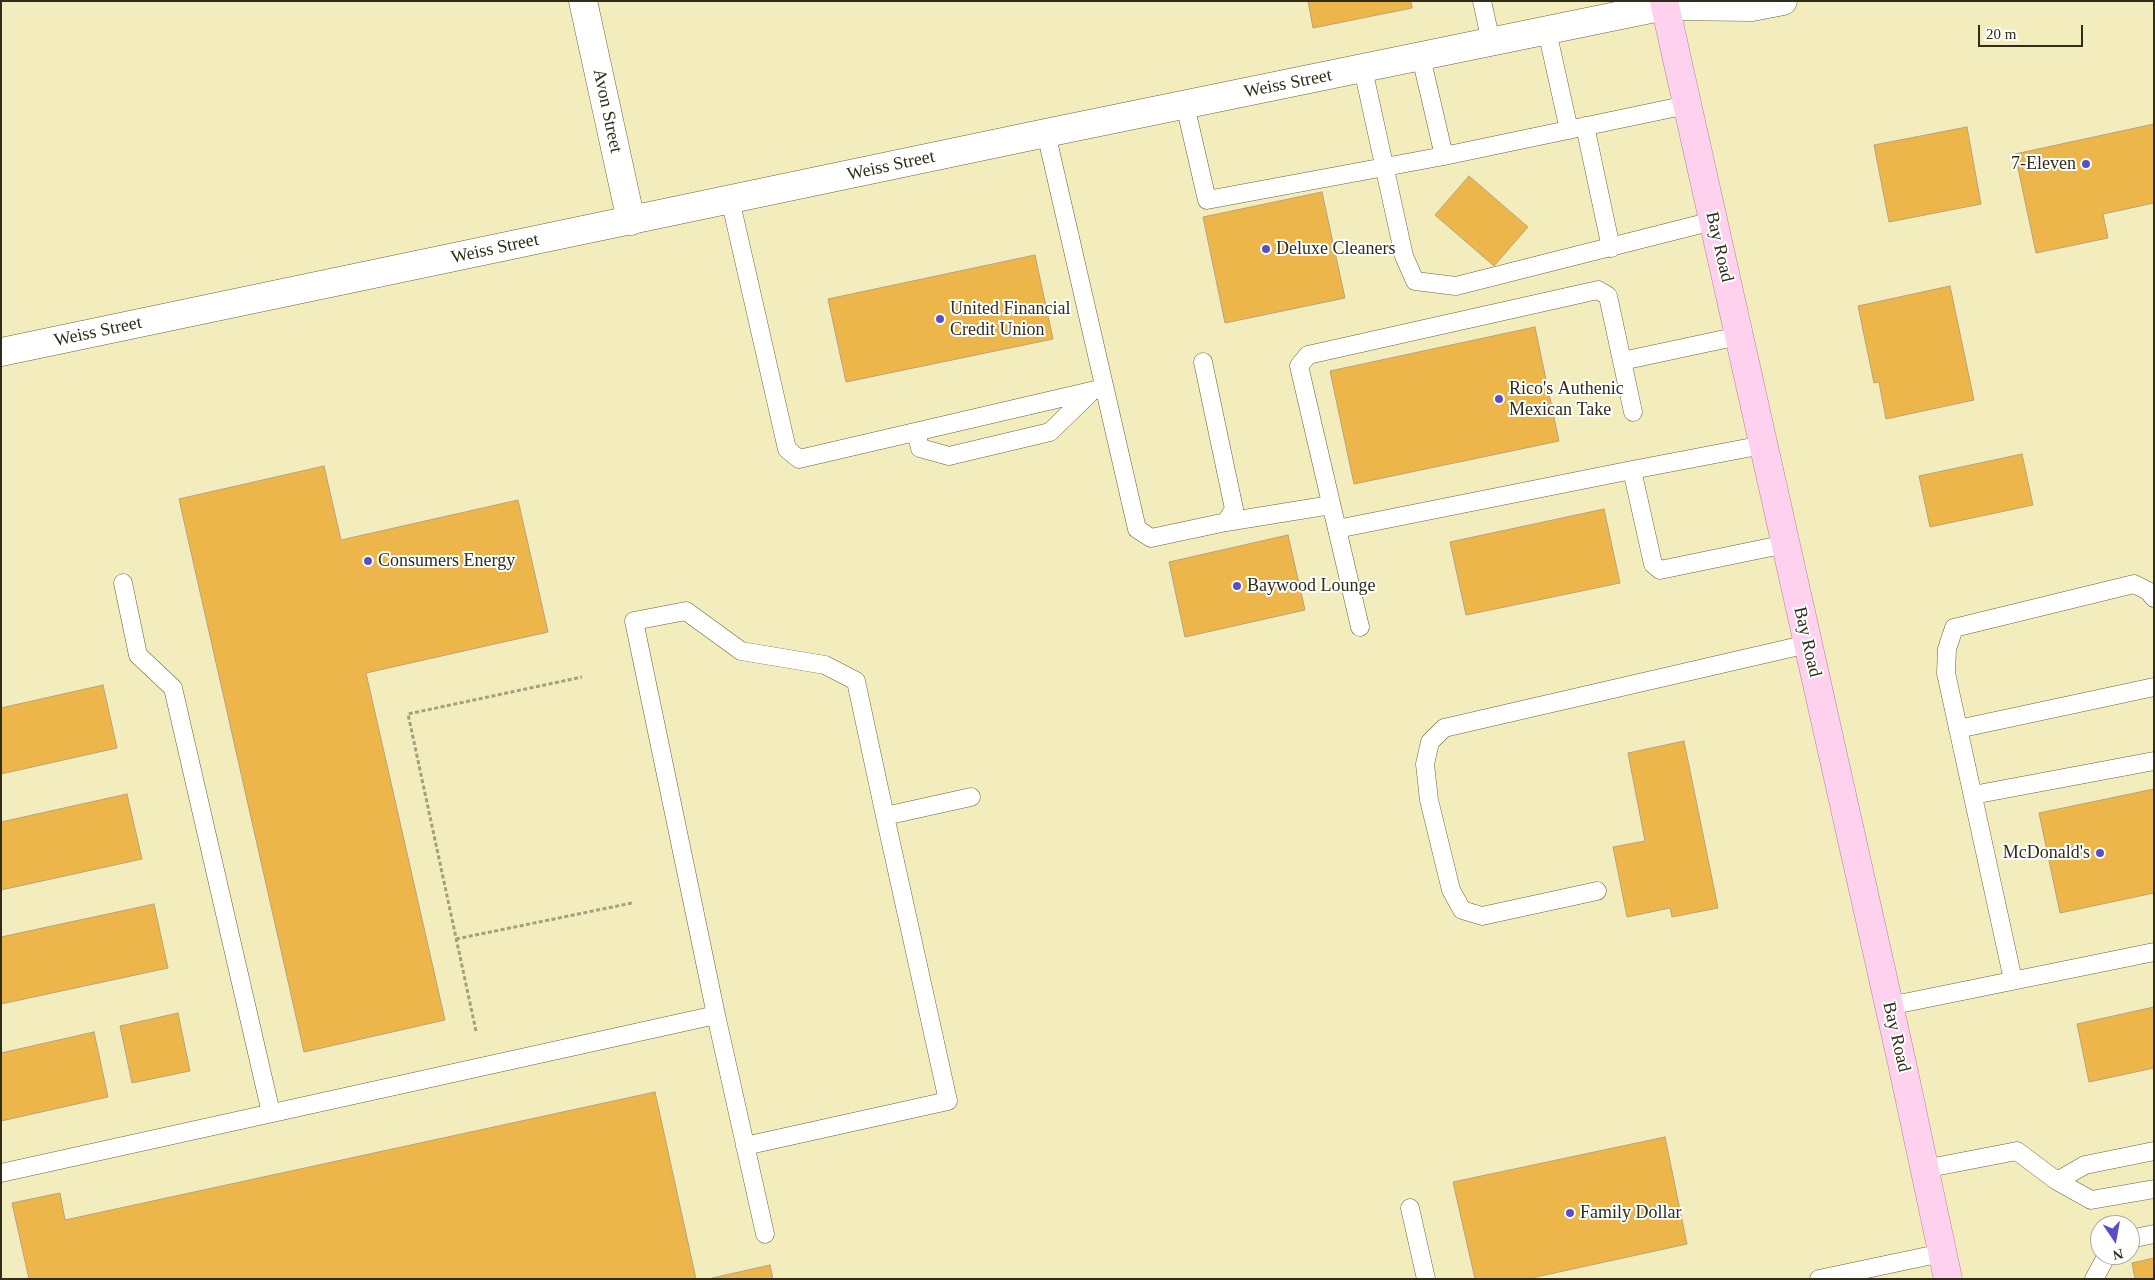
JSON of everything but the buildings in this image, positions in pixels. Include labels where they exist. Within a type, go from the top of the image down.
[{"type":"main road","name":"Bay Road","points":[[1664,4],[1889,1006],[1945,1266]]},
{"type":"street","name":"Avon Street","points":[[584,1],[630,221]]},
{"type":"street","name":"Weiss Street","points":[[1,352],[1185,104],[1547,31],[1664,4],[1752,7],[1783,1]]},
{"type":"lane","points":[[1482,1],[1491,42]]},
{"type":"lane","points":[[1547,31],[1611,248]]},
{"type":"lane","points":[[1421,57],[1444,156]]},
{"type":"lane","points":[[1363,68],[1404,256],[1415,281],[1456,286],[1713,221]]},
{"type":"lane","points":[[1185,104],[1207,200],[1384,168],[1687,105]]},
{"type":"lane","points":[[1046,133],[1099,389],[1137,529],[1150,538],[1226,522],[1331,505]]},
{"type":"lane","points":[[730,200],[787,449],[799,459],[1099,389]]},
{"type":"lane","points":[[1360,627],[1299,366],[1308,355],[1598,290],[1608,296],[1632,412]]},
{"type":"lane","points":[[1622,361],[1739,336]]},
{"type":"lane","points":[[1203,362],[1234,509],[1226,522]]},
{"type":"lane","points":[[916,432],[920,448],[949,456],[959,454],[1050,432],[1099,389]]},
{"type":"lane","points":[[1337,529],[1763,445]]},
{"type":"lane","points":[[1632,470],[1653,564],[1660,570],[1786,544]]},
{"type":"lane","points":[[123,583],[138,655],[173,688],[270,1113]]},
{"type":"lane","points":[[2014,980],[1946,673],[1947,649],[1954,628],[2134,584],[2148,591],[2154,598]]},
{"type":"lane","points":[[746,1146],[948,1101],[856,681],[825,665],[741,651],[686,611],[634,621],[716,1015],[765,1234]]},
{"type":"lane","points":[[1597,891],[1482,916],[1462,910],[1451,890],[1430,800],[1425,764],[1430,742],[1444,728],[1808,644]]},
{"type":"lane","points":[[1958,729],[2154,687]]},
{"type":"lane","points":[[1973,795],[2154,761]]},
{"type":"lane","points":[[885,816],[971,798]]},
{"type":"lane","points":[[1889,1006],[2154,952]]},
{"type":"lane","points":[[1,1173],[716,1015]]},
{"type":"lane","points":[[1924,1169],[2017,1151],[2057,1181],[2091,1200],[2154,1189]]},
{"type":"lane","points":[[2057,1181],[2084,1165],[2154,1151]]},
{"type":"lane","points":[[1410,1208],[1426,1279]]},
{"type":"lane","points":[[2140,1237],[2154,1234]]},
{"type":"lane","points":[[2094,1279],[2102,1265]]},
{"type":"lane","points":[[1819,1279],[1945,1266]]},
{"type":"path","points":[[476,1031],[408,714],[582,677]]},
{"type":"path","points":[[456,939],[632,903]]},
{"type":"place","name":"7-Eleven","points":[[2086,164]]},
{"type":"place","name":"Deluxe Cleaners","points":[[1266,249]]},
{"type":"place","name":"United Financial Credit Union","points":[[940,319]]},
{"type":"place","name":"Rico's Authenic Mexican Take","points":[[1499,399]]},
{"type":"place","name":"Consumers Energy","points":[[368,561]]},
{"type":"place","name":"Baywood Lounge","points":[[1237,586]]},
{"type":"place","name":"McDonald's","points":[[2100,853]]},
{"type":"place","name":"Family Dollar","points":[[1570,1213]]}]
